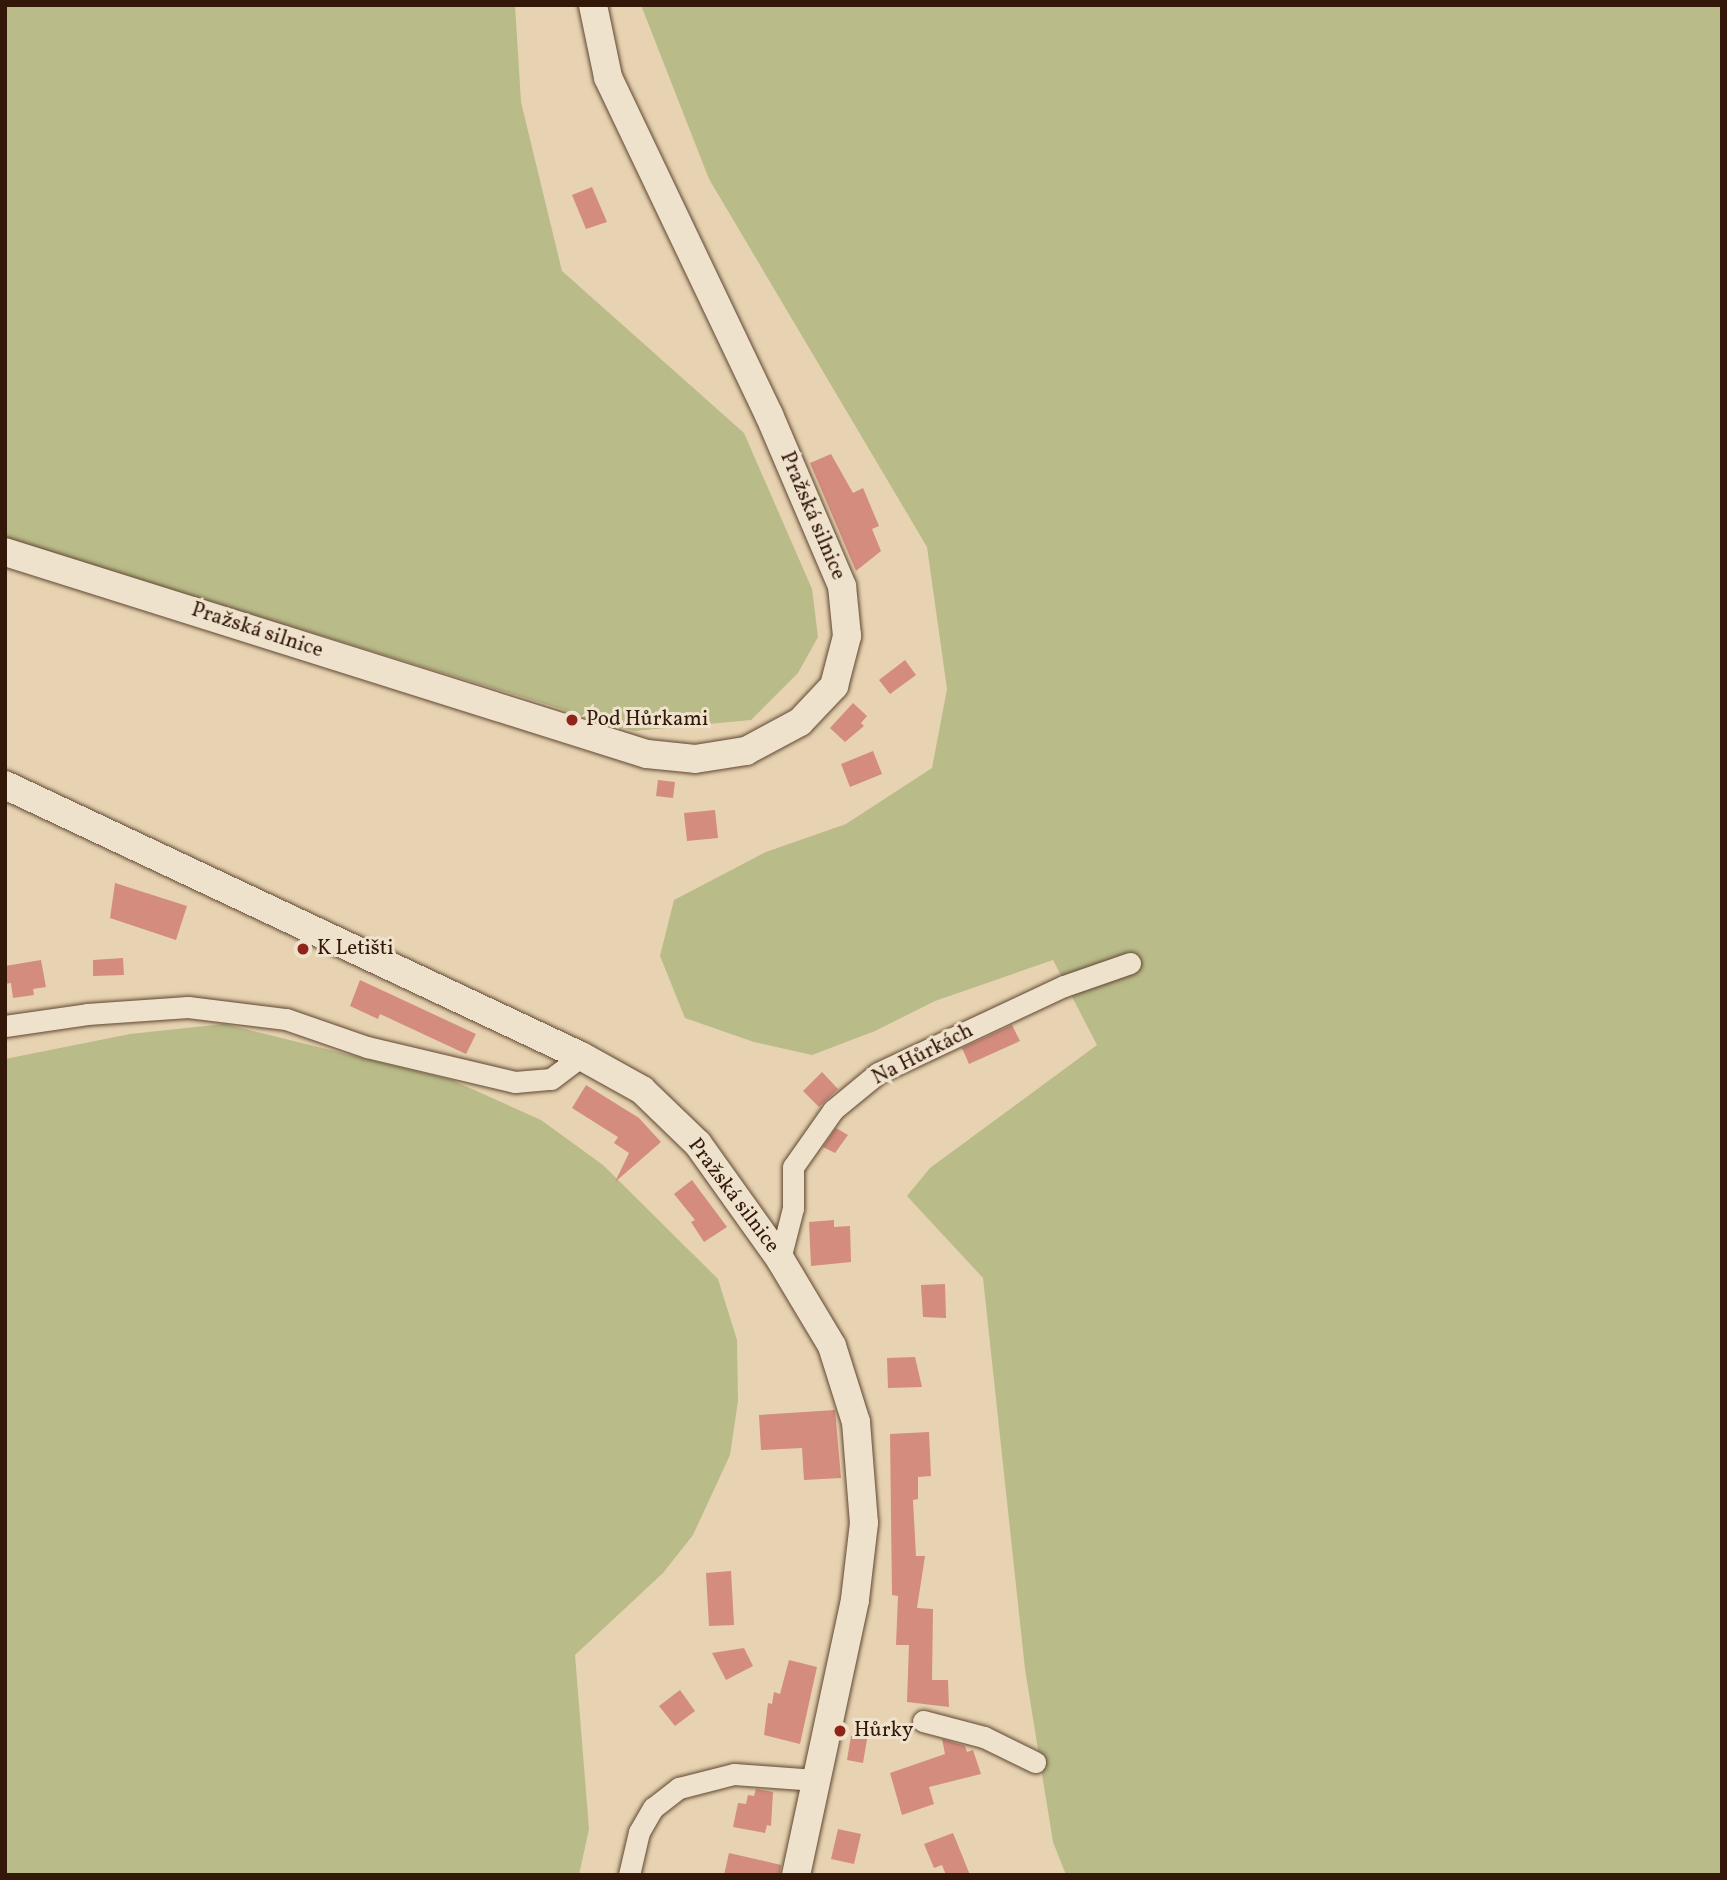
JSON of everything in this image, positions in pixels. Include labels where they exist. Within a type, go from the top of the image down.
[{"type":"street","name":"Pražská silnice","points":[[5,552],[647,754],[695,759],[746,751],[800,722],[834,686],[847,636],[842,586],[769,415],[608,77],[593,5]]},
{"type":"street","name":"Pražská silnice","points":[[5,785],[581,1056],[642,1090],[698,1144],[780,1259],[832,1346],[856,1422],[864,1523],[855,1600],[796,1875]]},
{"type":"street","name":"Na Hůrkách","points":[[780,1259],[793,1208],[793,1167],[833,1110],[878,1073],[1064,986],[1130,963]]},
{"type":"street","points":[[5,1026],[87,1014],[188,1007],[286,1019],[367,1047],[515,1082],[551,1079],[581,1056]]},
{"type":"street","points":[[923,1721],[984,1737],[1035,1762]]},
{"type":"street","points":[[629,1875],[639,1832],[653,1808],[679,1788],[734,1774],[816,1780]]},
{"type":"green space","points":[[5,5],[515,5],[521,102],[562,271],[744,433],[812,589],[818,637],[798,673],[751,720],[634,731],[5,539]]},
{"type":"green space","points":[[641,5],[1722,5],[1722,1875],[1066,1875],[1053,1842],[1025,1669],[983,1278],[907,1196],[930,1168],[1097,1045],[1053,960],[935,1001],[875,1031],[812,1055],[754,1042],[685,1018],[660,956],[674,900],[766,852],[846,824],[932,768],[947,689],[927,547],[709,179]]},
{"type":"green space","points":[[224,1024],[452,1080],[541,1120],[603,1165],[718,1279],[737,1340],[738,1401],[730,1455],[693,1535],[663,1573],[575,1655],[589,1829],[579,1875],[5,1875],[5,1059],[130,1034]]},
{"type":"building","points":[[592,187],[607,222],[586,229],[572,195]]},
{"type":"building","points":[[831,454],[853,493],[863,488],[879,526],[872,529],[881,551],[856,571],[810,463]]},
{"type":"building","points":[[905,660],[916,675],[890,694],[879,680]]},
{"type":"building","points":[[853,703],[867,716],[861,723],[864,726],[845,742],[830,728]]},
{"type":"building","points":[[873,751],[882,774],[850,787],[841,764]]},
{"type":"building","points":[[658,780],[675,782],[673,798],[656,796]]},
{"type":"building","points":[[715,810],[718,838],[687,841],[684,813]]},
{"type":"building","points":[[115,883],[187,906],[176,940],[110,918]]},
{"type":"building","points":[[123,958],[124,975],[93,976],[93,960]]},
{"type":"building","points":[[41,960],[46,987],[33,989],[34,995],[13,998],[11,983],[5,984],[5,966]]},
{"type":"building","points":[[360,980],[476,1034],[466,1054],[380,1014],[378,1019],[350,1006]]},
{"type":"building","points":[[1012,1025],[1020,1041],[969,1064],[962,1048]]},
{"type":"building","points":[[822,1072],[838,1089],[819,1107],[803,1091]]},
{"type":"building","points":[[586,1085],[639,1118],[661,1142],[615,1182],[629,1153],[614,1143],[618,1137],[572,1108]]},
{"type":"building","points":[[836,1128],[848,1135],[835,1153],[823,1147]]},
{"type":"building","points":[[692,1180],[727,1227],[704,1242],[691,1222],[695,1220],[674,1194]]},
{"type":"building","points":[[834,1220],[834,1227],[850,1226],[851,1262],[811,1266],[809,1222]]},
{"type":"building","points":[[945,1284],[946,1318],[923,1317],[921,1285]]},
{"type":"building","points":[[915,1357],[922,1387],[888,1388],[887,1358]]},
{"type":"building","points":[[835,1410],[841,1478],[804,1480],[802,1448],[761,1450],[759,1415]]},
{"type":"building","points":[[929,1432],[931,1476],[918,1477],[918,1499],[913,1500],[916,1556],[925,1556],[917,1608],[933,1609],[932,1680],[948,1680],[949,1707],[907,1702],[909,1645],[896,1645],[898,1596],[892,1595],[890,1434]]},
{"type":"building","points":[[731,1571],[734,1625],[709,1626],[706,1573]]},
{"type":"building","points":[[744,1648],[753,1666],[726,1680],[712,1653]]},
{"type":"building","points":[[789,1660],[817,1667],[800,1744],[764,1735],[768,1703],[772,1704],[774,1692],[780,1694]]},
{"type":"building","points":[[680,1690],[695,1711],[675,1726],[659,1706]]},
{"type":"building","points":[[851,1736],[867,1739],[863,1763],[847,1760]]},
{"type":"building","points":[[942,1739],[965,1746],[967,1752],[973,1750],[981,1774],[929,1787],[934,1804],[902,1815],[890,1773],[945,1754]]},
{"type":"building","points":[[756,1789],[773,1792],[771,1826],[767,1825],[765,1833],[733,1827],[738,1803],[746,1804],[748,1795],[754,1796]]},
{"type":"building","points":[[838,1829],[861,1834],[854,1864],[831,1859]]},
{"type":"building","points":[[953,1833],[970,1875],[946,1875],[942,1865],[934,1868],[924,1844]]},
{"type":"building","points":[[729,1853],[781,1865],[780,1875],[724,1875]]},
{"type":"place","name":"Pod Hůrkami","points":[[572,720]]},
{"type":"place","name":"K Letišti","points":[[303,949]]},
{"type":"place","name":"Hůrky","points":[[840,1731]]}]
